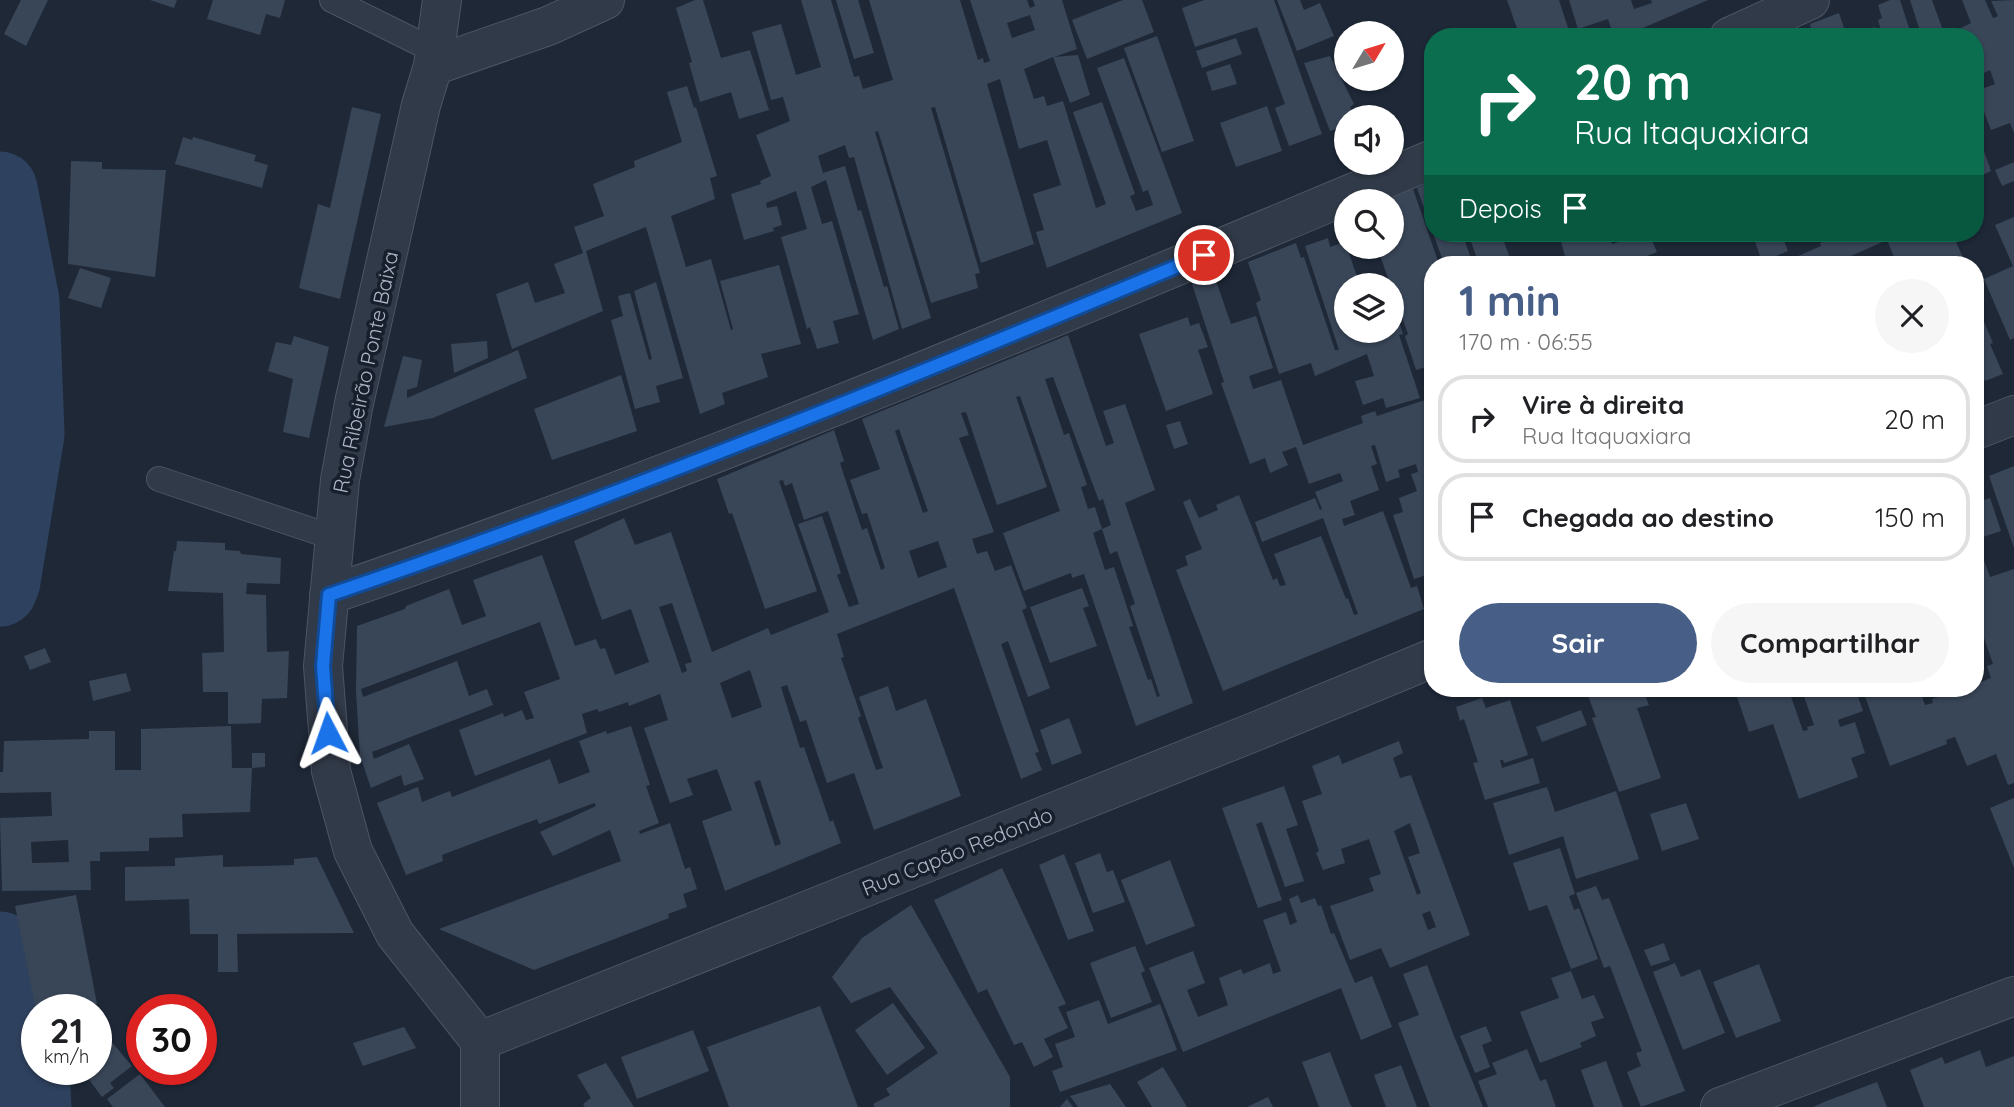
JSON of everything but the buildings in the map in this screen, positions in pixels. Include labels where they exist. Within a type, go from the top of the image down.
[{"type":"street","name":"Rua Ribeirão Ponte Baixa","points":[[442,0],[434,59],[354,403],[340,480],[323,666],[331,771],[353,851],[395,934],[480,1041]]},
{"type":"street","points":[[434,59],[548,26],[605,0]]},
{"type":"street","points":[[1749,28],[1810,0]]},
{"type":"street","points":[[329,595],[673,471],[975,350],[1424,163]]},
{"type":"street","points":[[1984,427],[2014,415]]},
{"type":"street","name":"Rua Capão Redondo","points":[[480,1041],[1424,662]]},
{"type":"street","points":[[1720,1107],[2014,996]]},
{"type":"street","points":[[480,1041],[480,1107]]},
{"type":"lane","points":[[332,0],[434,59]]},
{"type":"lane","points":[[159,479],[335,538]]},
{"type":"waterway","points":[[0,189],[22,301],[27,434],[0,589]]},
{"type":"waterway","points":[[0,949],[24,1026],[34,1107]]},
{"type":"route","points":[[328,733],[323,666],[329,595],[673,471],[1204,255]]}]
